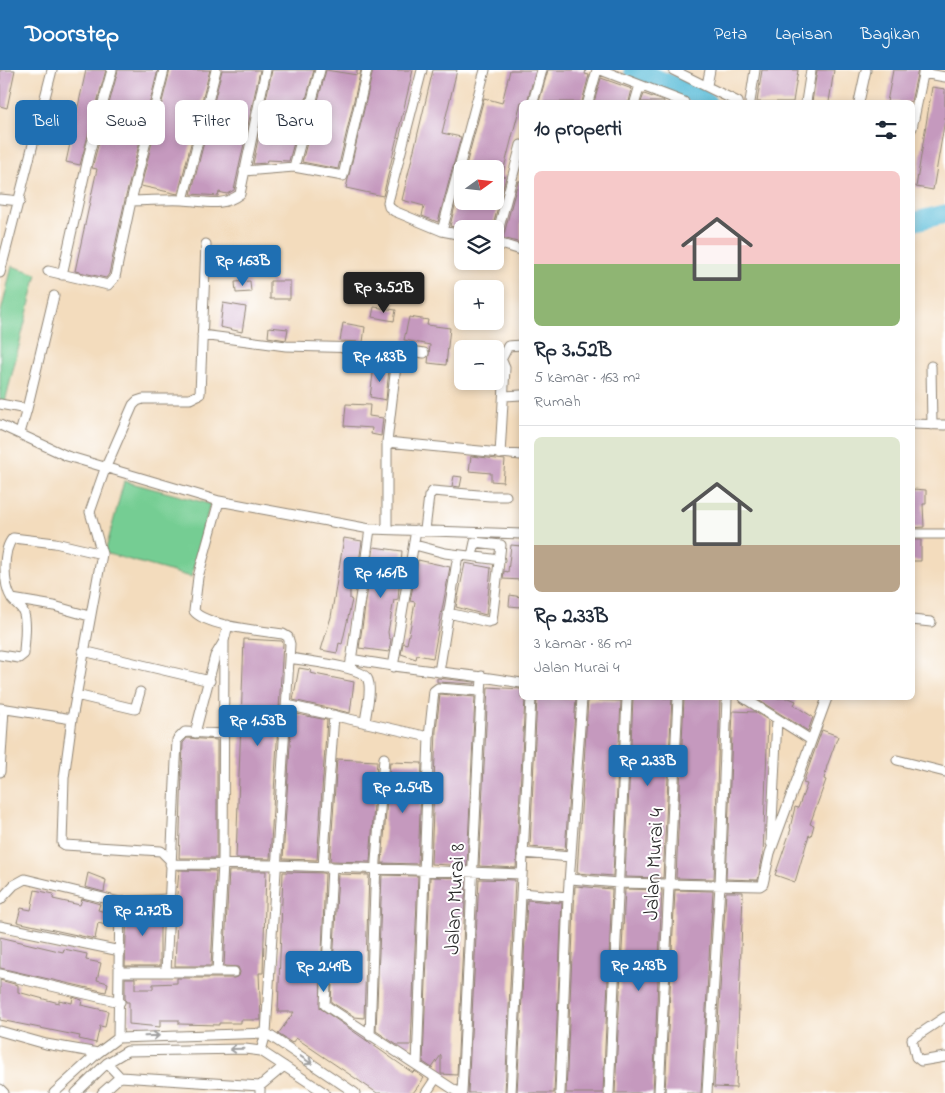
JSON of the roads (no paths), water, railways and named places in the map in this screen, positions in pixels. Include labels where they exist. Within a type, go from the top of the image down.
[{"type":"street","points":[[0,273],[20,201],[52,70]]},
{"type":"street","points":[[62,275],[89,154],[112,70]]},
{"type":"street","points":[[48,272],[108,285],[112,283],[164,70]]},
{"type":"street","points":[[183,200],[216,70]]},
{"type":"street","points":[[132,201],[183,200],[209,204],[234,198],[240,194],[266,70]]},
{"type":"street","points":[[294,167],[320,70]]},
{"type":"street","points":[[244,172],[294,167],[343,176],[367,70]]},
{"type":"street","points":[[422,70],[388,202],[389,207],[394,211],[442,231],[454,233]]},
{"type":"street","points":[[442,231],[485,70]]},
{"type":"street","points":[[534,100],[542,70]]},
{"type":"street","points":[[589,100],[599,70],[679,100]]},
{"type":"street","points":[[673,70],[734,100]]},
{"type":"street","points":[[707,85],[710,70]]},
{"type":"street","points":[[750,100],[755,70]]},
{"type":"street","points":[[806,100],[811,70]]},
{"type":"street","points":[[859,100],[866,70]]},
{"type":"street","points":[[915,113],[923,72],[945,77]]},
{"type":"street","points":[[636,100],[640,85]]},
{"type":"street","points":[[501,220],[519,152]]},
{"type":"street","points":[[0,198],[20,201]]},
{"type":"street","points":[[170,862],[162,851],[65,846],[62,843],[64,778],[83,651],[102,554],[90,512],[105,469],[133,405],[143,399],[190,399],[200,394],[206,244]]},
{"type":"street","points":[[504,245],[519,249]]},
{"type":"street","points":[[20,433],[54,296]]},
{"type":"street","points":[[202,334],[286,346],[398,349],[424,353]]},
{"type":"street","points":[[504,352],[508,346],[519,345]]},
{"type":"street","points":[[388,529],[387,442],[398,349]]},
{"type":"street","points":[[931,366],[932,425]]},
{"type":"street","points":[[500,454],[505,396],[504,367]]},
{"type":"street","points":[[505,396],[519,395]]},
{"type":"street","points":[[0,404],[27,409]]},
{"type":"street","points":[[915,424],[945,425]]},
{"type":"street","points":[[0,425],[67,456],[105,469],[219,501],[370,529],[519,534]]},
{"type":"street","points":[[387,442],[519,455]]},
{"type":"street","points":[[393,667],[415,545],[421,530],[428,496],[433,491],[506,496]]},
{"type":"street","points":[[219,501],[198,577],[193,604],[198,616],[228,625],[283,634],[288,637],[290,644],[266,1033],[261,1051]]},
{"type":"street","points":[[350,664],[370,529]]},
{"type":"street","points":[[915,534],[945,534]]},
{"type":"street","points":[[0,655],[19,658],[24,654],[24,617],[22,610],[7,594],[6,558],[8,544],[13,538],[55,543],[102,554]]},
{"type":"street","points":[[448,613],[488,622],[492,621],[501,545],[475,542],[472,556]]},
{"type":"street","points":[[415,545],[458,555],[500,560]]},
{"type":"street","points":[[438,672],[458,555]]},
{"type":"street","points":[[7,594],[89,616]]},
{"type":"street","points":[[915,620],[930,622]]},
{"type":"street","points":[[217,972],[223,864],[224,641],[228,625]]},
{"type":"street","points":[[195,733],[216,656],[224,641]]},
{"type":"street","points":[[83,651],[210,681]]},
{"type":"street","points":[[290,658],[482,676],[519,684]]},
{"type":"street","points":[[350,664],[364,674],[369,681],[365,723]]},
{"type":"street","name":"Jalan Murai 8","points":[[461,1093],[482,676]]},
{"type":"street","points":[[417,1065],[430,737],[436,689],[480,691]]},
{"type":"street","points":[[76,696],[135,709],[140,692]]},
{"type":"street","points":[[511,1093],[531,700]]},
{"type":"street","points":[[560,1093],[568,897],[571,879],[582,700]]},
{"type":"street","points":[[609,1093],[627,700]]},
{"type":"street","name":"Jalan Murai 4","points":[[658,1093],[678,700]]},
{"type":"street","points":[[707,1093],[720,885],[727,700]]},
{"type":"street","points":[[748,700],[768,711],[777,719],[811,740]]},
{"type":"street","points":[[571,879],[618,883],[763,884],[770,853],[825,700]]},
{"type":"street","points":[[287,705],[430,737]]},
{"type":"street","points":[[0,772],[2,709],[72,719]]},
{"type":"street","points":[[334,715],[327,867],[324,1002],[327,1007],[370,1036],[461,1093]]},
{"type":"street","points":[[770,853],[777,719]]},
{"type":"street","points":[[166,972],[177,740],[185,732],[224,734]]},
{"type":"street","points":[[370,1036],[376,869],[384,758]]},
{"type":"street","points":[[897,760],[945,772]]},
{"type":"street","points":[[522,853],[571,857]]},
{"type":"street","points":[[170,862],[521,874]]},
{"type":"street","points":[[0,900],[14,885],[25,879],[120,902],[168,899]]},
{"type":"street","points":[[521,893],[568,897]]},
{"type":"street","points":[[118,1038],[120,902]]},
{"type":"street","points":[[0,926],[120,951]]},
{"type":"street","points":[[120,972],[234,972]]},
{"type":"street","points":[[0,974],[120,1002]]},
{"type":"street","points":[[945,1017],[912,1039],[916,1058],[921,1060],[945,1057]]},
{"type":"street","points":[[0,1031],[46,1044],[98,1053]]},
{"type":"street","points":[[54,1093],[98,1053],[118,1038],[266,1033],[355,1093]]},
{"type":"street","points":[[76,1093],[107,1063],[127,1051],[245,1049],[261,1051],[326,1093]]},
{"type":"street","points":[[107,1063],[120,1077],[260,1090],[284,1066]]},
{"type":"street","points":[[102,1093],[120,1077]]},
{"type":"street","points":[[426,1093],[436,1078]]},
{"type":"street","points":[[0,1089],[4,1093]]},
{"type":"waterway","points":[[633,70],[689,91],[704,100]]},
{"type":"waterway","points":[[915,221],[945,214]]}]
